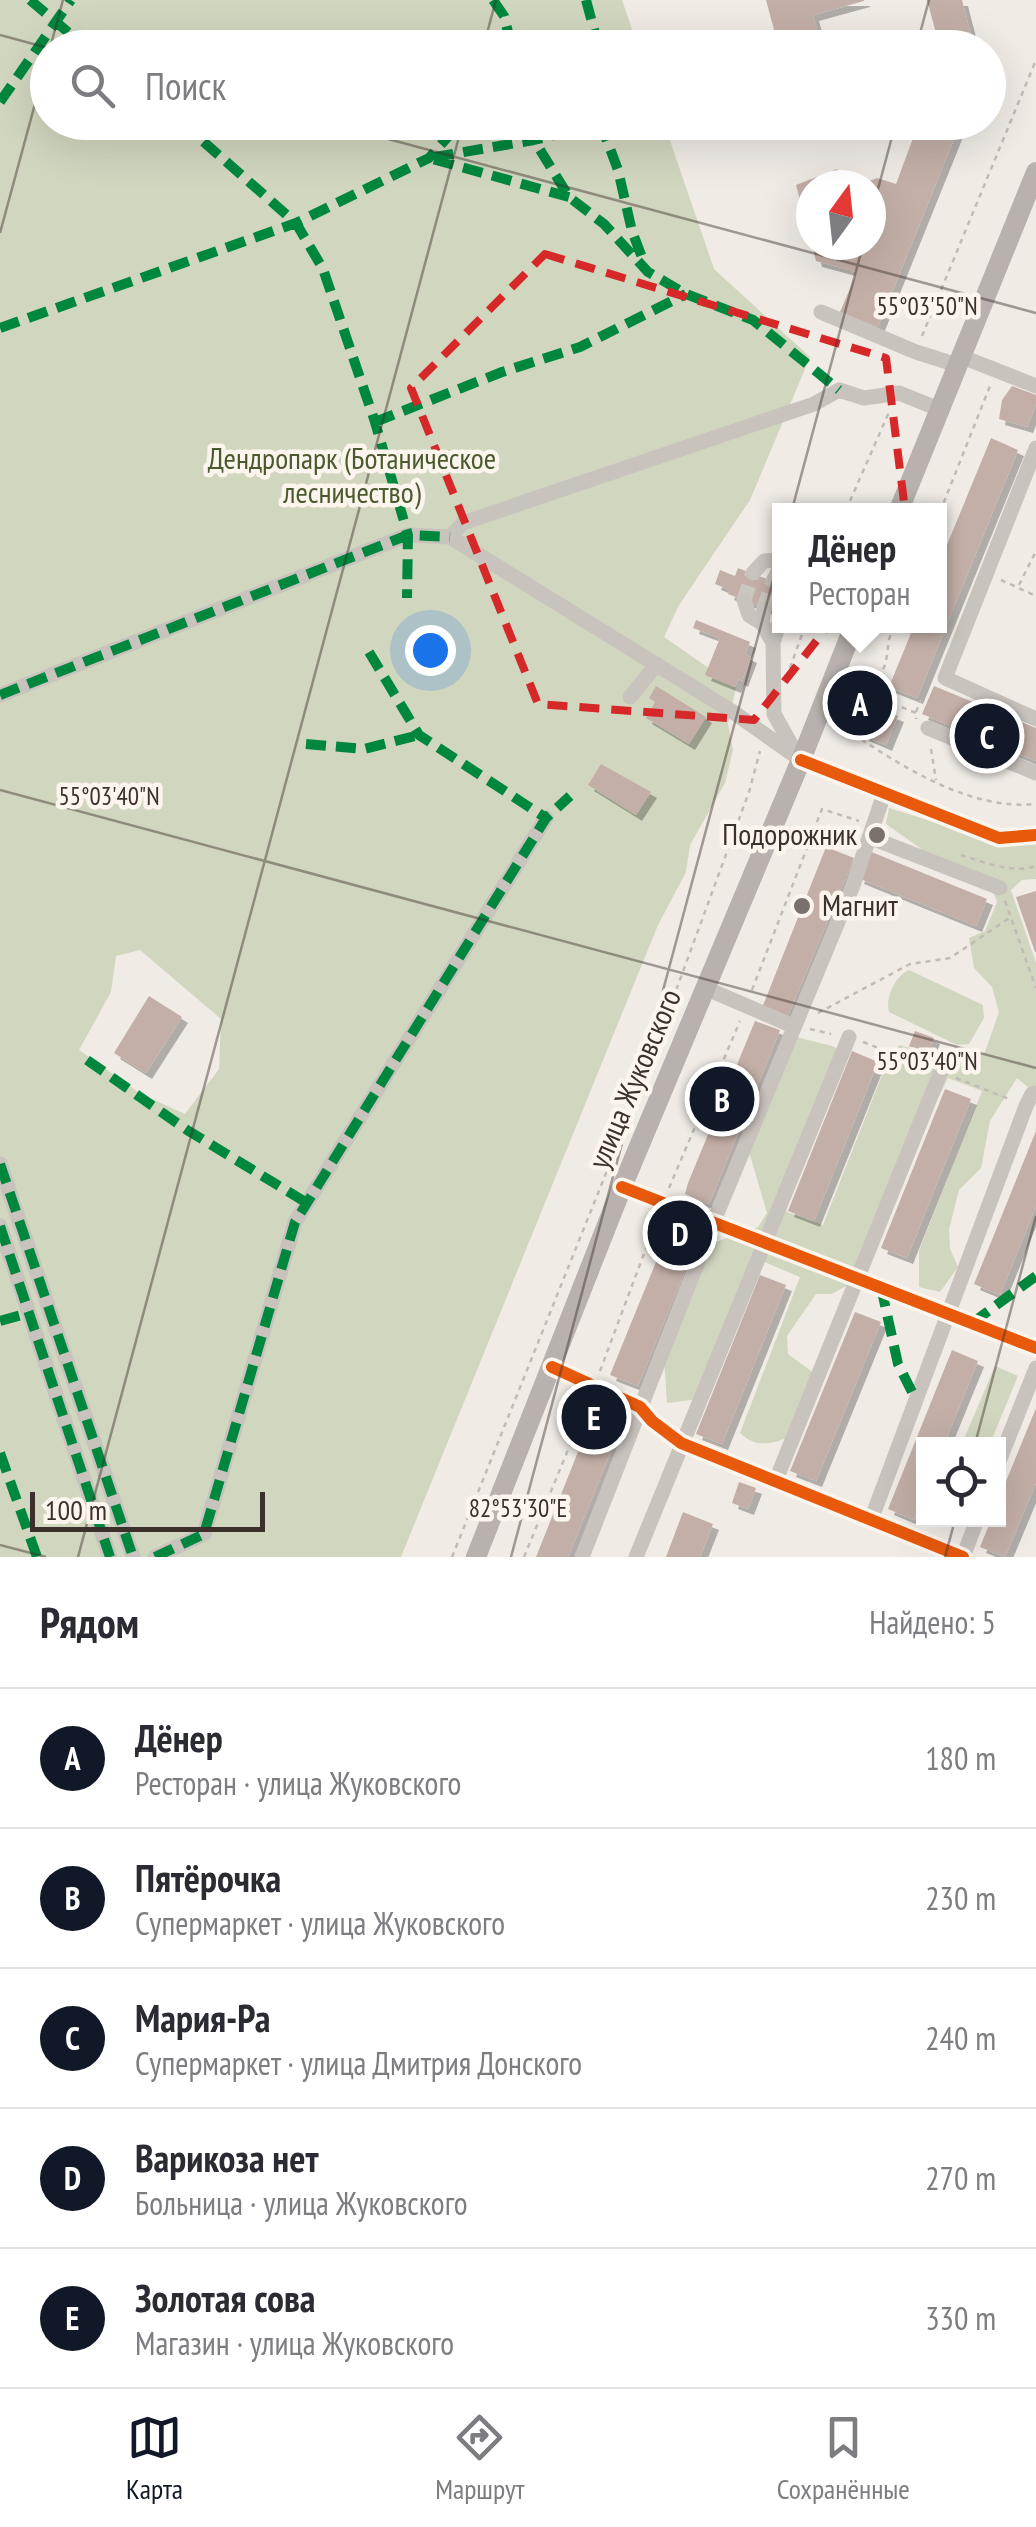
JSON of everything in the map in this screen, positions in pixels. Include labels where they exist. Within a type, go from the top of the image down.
[{"type":"main road","points":[[902,503],[1036,173]]},
{"type":"main road","name":"улица Жуковского","points":[[478,1556],[622,1187],[851,633]]},
{"type":"street","points":[[821,312],[916,352],[959,360],[1036,386]]},
{"type":"street","points":[[450,537],[464,523],[814,404],[839,390],[864,398],[899,393],[939,410]]},
{"type":"street","points":[[1036,448],[945,678],[1036,720]]},
{"type":"street","points":[[0,695],[408,535],[450,537],[623,649],[657,664],[801,760],[999,838],[1036,835]]},
{"type":"street","points":[[753,574],[764,561],[772,560]]},
{"type":"street","points":[[744,600],[749,615],[763,616],[773,643]]},
{"type":"street","points":[[776,633],[774,714],[801,760]]},
{"type":"street","points":[[630,697],[657,664]]},
{"type":"street","points":[[928,728],[1036,772]]},
{"type":"street","points":[[582,1557],[713,1223],[852,888],[884,794]]},
{"type":"street","points":[[155,1557],[204,1534],[295,1222],[546,818]]},
{"type":"street","points":[[869,837],[1000,888]]},
{"type":"street","points":[[705,988],[794,1026]]},
{"type":"street","points":[[636,1557],[849,1037]]},
{"type":"street","points":[[776,1480],[941,1072]]},
{"type":"street","points":[[872,1526],[948,1312],[1031,1099]]},
{"type":"street","points":[[0,1164],[133,1557]]},
{"type":"street","points":[[622,1187],[1036,1348]]},
{"type":"street","points":[[0,1226],[110,1557]]},
{"type":"street","points":[[552,1367],[640,1407],[681,1443],[776,1480],[872,1526],[963,1557],[974,1527]]},
{"type":"street","points":[[1006,1444],[1036,1368]]},
{"type":"path","points":[[1006,133],[1036,60]]},
{"type":"path","points":[[916,352],[1003,140]]},
{"type":"path","points":[[944,503],[996,371]]},
{"type":"path","points":[[849,503],[899,393]]},
{"type":"path","points":[[1018,588],[1036,551]]},
{"type":"path","points":[[987,574],[1036,596]]},
{"type":"path","points":[[892,633],[886,662],[859,732],[862,740],[936,782],[989,802],[1036,804]]},
{"type":"path","points":[[874,696],[916,713]]},
{"type":"path","points":[[921,700],[916,723],[928,728],[936,782]]},
{"type":"path","points":[[452,1557],[639,1091],[749,792]]},
{"type":"path","points":[[524,1557],[822,809]]},
{"type":"path","points":[[987,864],[1000,888],[1036,988]]},
{"type":"path","points":[[794,1026],[910,964],[950,958],[1011,916]]},
{"type":"path","points":[[794,1026],[849,1037],[941,1072],[1031,1099]]},
{"type":"highlighted area","points":[[545,254],[886,358],[907,526],[754,720],[538,704],[411,388]]},
{"type":"green space","name":"Дендропарк (Ботаническое лесничество)","points":[[0,0],[622,0],[632,30],[30,30],[30,140],[670,140],[714,269],[810,357],[750,500],[679,605],[664,637],[736,687],[728,724],[733,750],[725,783],[690,845],[686,872],[658,925],[401,1557],[0,1557]],"holes":[[[140,950],[221,1019],[219,1069],[185,1114],[141,1094],[79,1050],[111,992],[116,956]]]},
{"type":"green space","points":[[889,808],[1001,843],[1036,841],[1036,879],[1022,880],[1011,890],[1036,963],[1036,1094],[1017,1078],[990,1121],[981,1168],[959,1190],[949,1229],[950,1249],[958,1267],[940,1292],[919,1287],[919,1251],[982,1091],[948,1078],[846,1286],[832,1294],[816,1294],[787,1336],[788,1354],[815,1374],[794,1435],[773,1442],[753,1442],[740,1433],[800,1277],[757,1259],[699,1399],[667,1403],[664,1357],[710,1244],[758,1227],[767,1213],[748,1148],[792,1036],[842,1052],[779,1209],[823,1225],[886,1065],[899,1045],[967,1064],[985,1052],[999,1012],[992,987],[974,968],[969,938],[985,931],[997,902],[989,880],[937,860],[886,824]]},
{"type":"green space","points":[[909,970],[983,1005],[984,1018],[969,1044],[957,1045],[889,1012],[892,988]]},
{"type":"green space","points":[[995,1366],[1018,1376],[993,1437],[965,1437]]},
{"type":"building","points":[[766,0],[864,0],[813,15],[817,30],[774,30]]},
{"type":"building","points":[[927,0],[962,0],[970,30],[935,30]]},
{"type":"building","points":[[912,140],[954,140],[878,327],[840,312],[857,272],[816,260],[886,260],[886,181],[896,184]]},
{"type":"building","points":[[1012,386],[1036,395],[1027,427],[999,419],[1002,400]]},
{"type":"building","points":[[991,438],[1018,450],[947,624],[947,545]]},
{"type":"building","points":[[738,568],[772,581],[772,611],[728,594],[730,590],[715,584],[720,570],[735,576]]},
{"type":"building","points":[[696,620],[750,642],[745,654],[751,657],[742,681],[738,679],[735,687],[705,675],[720,638],[693,628]]},
{"type":"building","points":[[911,633],[943,633],[917,698],[889,687]]},
{"type":"building","points":[[656,686],[706,717],[689,744],[646,718],[655,702],[649,698]]},
{"type":"building","points":[[934,686],[1036,728],[1036,761],[922,714]]},
{"type":"building","points":[[875,707],[898,716],[886,745],[863,735]]},
{"type":"building","points":[[601,764],[651,792],[636,815],[588,785]]},
{"type":"building","points":[[826,847],[854,858],[787,1018],[762,1008]]},
{"type":"building","points":[[869,851],[987,899],[976,926],[858,878]]},
{"type":"building","points":[[1036,891],[1036,952],[1035,952],[1016,897]]},
{"type":"building","points":[[149,996],[182,1017],[146,1073],[114,1053]]},
{"type":"building","points":[[755,1021],[780,1030],[709,1204],[685,1194]]},
{"type":"building","points":[[915,1031],[934,1038],[928,1054],[909,1046]]},
{"type":"building","points":[[852,1051],[878,1062],[814,1221],[788,1211]]},
{"type":"building","points":[[945,1089],[971,1099],[907,1258],[881,1248]]},
{"type":"building","points":[[1036,1131],[1036,1206],[1000,1295],[974,1284]]},
{"type":"building","points":[[671,1225],[699,1236],[638,1386],[610,1375]]},
{"type":"building","points":[[760,1275],[786,1285],[722,1444],[696,1434]]},
{"type":"building","points":[[855,1312],[881,1322],[816,1481],[790,1471]]},
{"type":"building","points":[[952,1350],[978,1361],[947,1437],[917,1437]]},
{"type":"building","points":[[596,1407],[624,1419],[568,1557],[536,1557]]},
{"type":"building","points":[[1036,1408],[1036,1483],[1005,1557],[980,1547],[988,1527],[1006,1527],[1006,1481]]},
{"type":"building","points":[[916,1439],[916,1515],[914,1520],[888,1509]]},
{"type":"building","points":[[739,1482],[756,1488],[748,1509],[732,1503]]},
{"type":"building","points":[[683,1512],[713,1524],[700,1557],[666,1557]]},
{"type":"tunnel","points":[[744,600],[753,573]]},
{"type":"tunnel","points":[[764,608],[772,584]]},
{"type":"marked path","points":[[30,0],[66,30]]},
{"type":"marked path","points":[[50,30],[71,0]]},
{"type":"marked path","points":[[493,0],[508,30]]},
{"type":"marked path","points":[[586,0],[594,30]]},
{"type":"marked path","points":[[0,102],[30,59]]},
{"type":"marked path","points":[[201,140],[296,223],[323,269],[408,535],[407,598]]},
{"type":"marked path","points":[[0,328],[296,223],[429,158],[445,140]]},
{"type":"marked path","points":[[534,140],[569,197],[604,224],[648,272],[686,294],[753,320],[839,390]]},
{"type":"marked path","points":[[534,140],[429,158],[569,197]]},
{"type":"marked path","points":[[607,140],[643,260]]},
{"type":"marked path","points":[[375,422],[502,372],[580,347],[686,294]]},
{"type":"marked path","points":[[0,695],[408,535],[450,537]]},
{"type":"marked path","points":[[369,652],[419,735],[546,818]]},
{"type":"marked path","points":[[306,744],[364,749],[419,735]]},
{"type":"marked path","points":[[155,1557],[204,1534],[295,1222],[546,818],[570,796]]},
{"type":"marked path","points":[[87,1060],[187,1130],[307,1203]]},
{"type":"marked path","points":[[0,1164],[133,1557]]},
{"type":"marked path","points":[[0,1226],[110,1557]]},
{"type":"marked path","points":[[972,1323],[1036,1276]]},
{"type":"marked path","points":[[881,1287],[898,1364],[914,1396]]},
{"type":"marked path","points":[[0,1321],[29,1313]]},
{"type":"marked path","points":[[0,1453],[37,1557]]},
{"type":"cycle path","points":[[801,760],[999,838],[1036,835]]},
{"type":"cycle path","points":[[622,1187],[1036,1348]]},
{"type":"cycle path","points":[[552,1367],[640,1407],[681,1443],[963,1557]]},
{"type":"place","name":"Дёнер","points":[[860,703]]},
{"type":"place","name":"Мария-Ра","points":[[987,736]]},
{"type":"place","name":"Подорожник","points":[[877,835]]},
{"type":"place","name":"Магнит","points":[[802,906]]},
{"type":"place","name":"Пятёрочка","points":[[722,1099]]},
{"type":"place","name":"Варикоза нет","points":[[680,1233]]},
{"type":"place","name":"Золотая сова","points":[[594,1417]]}]
